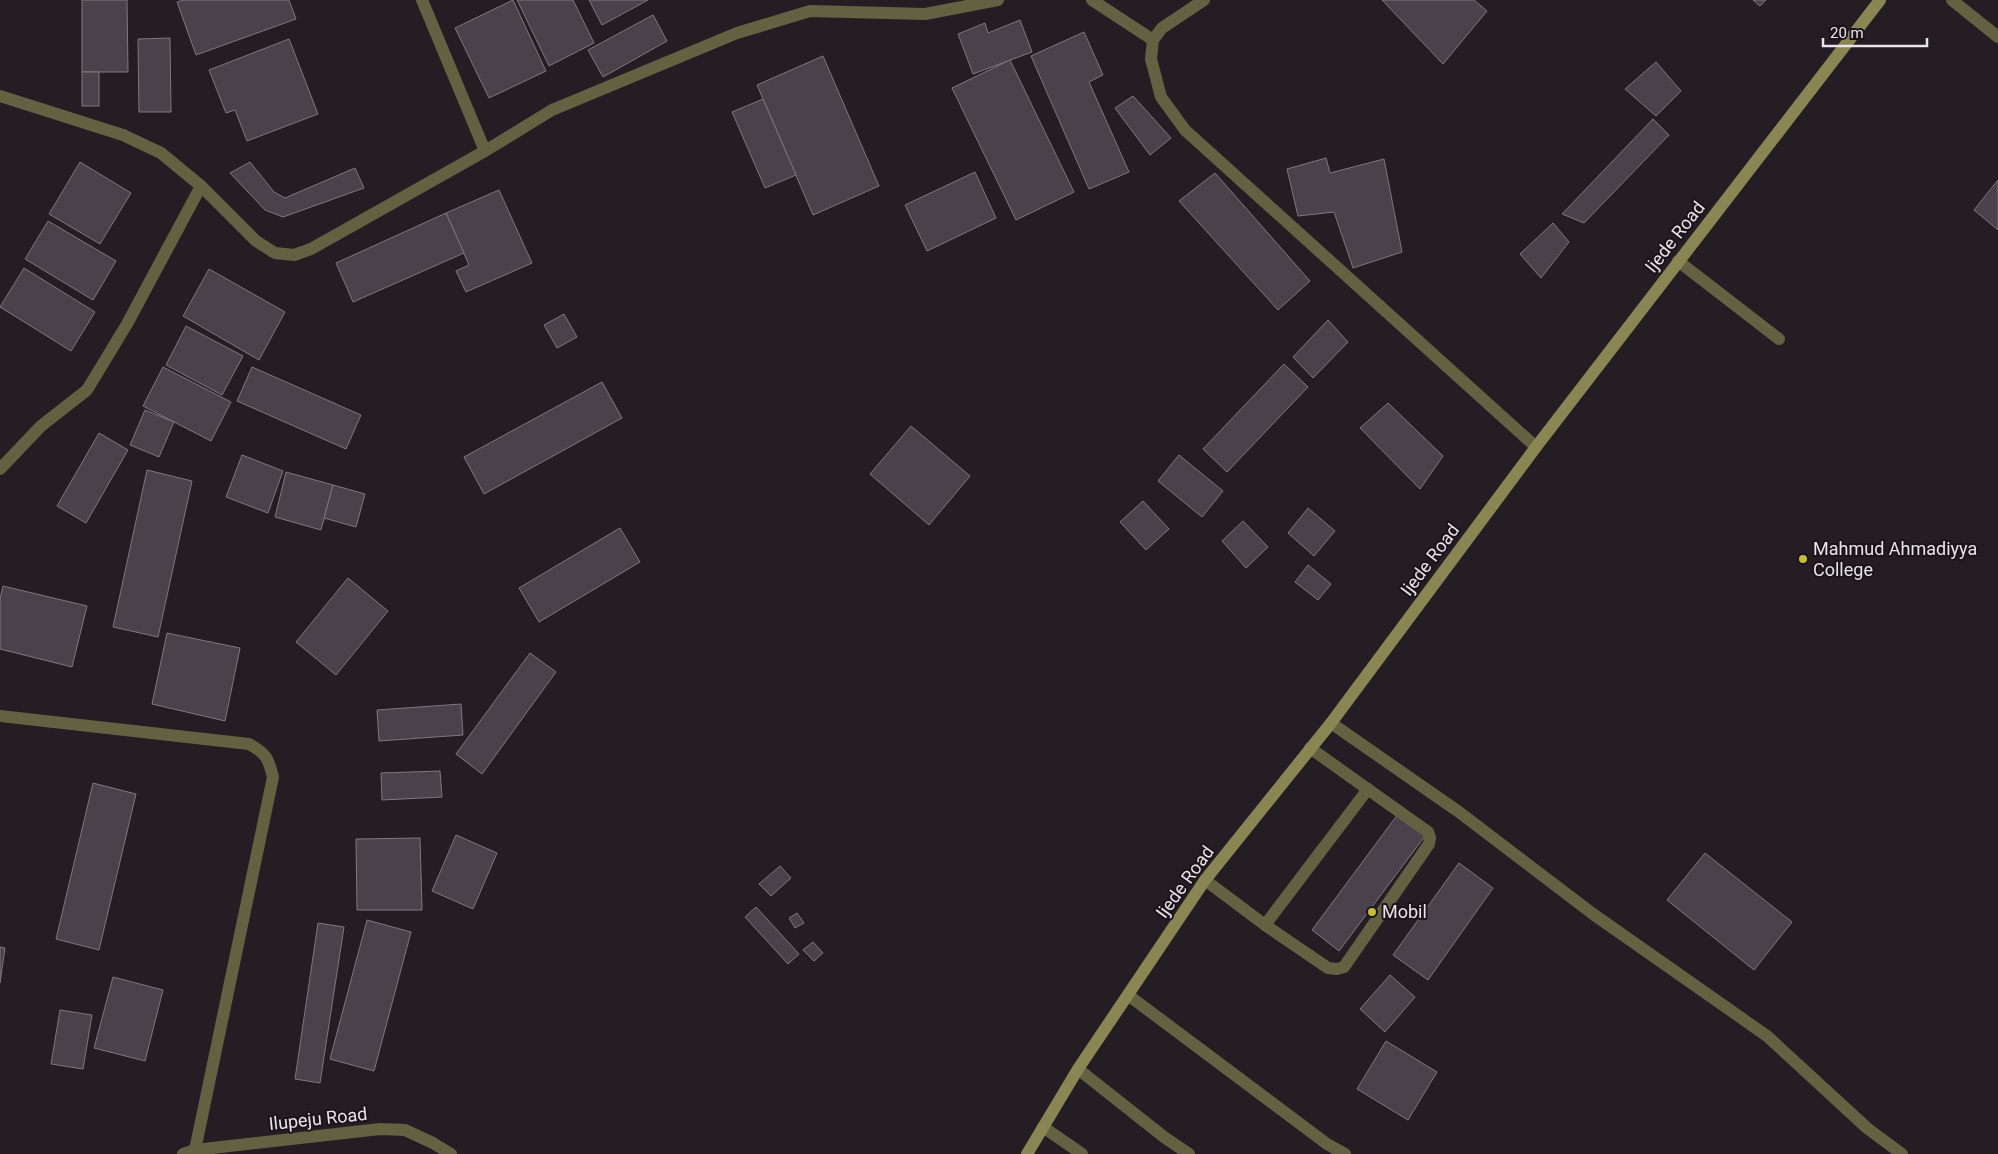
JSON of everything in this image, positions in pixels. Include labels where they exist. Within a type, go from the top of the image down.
[{"type":"main road","name":"Ijede Road","points":[[1027,1154],[1078,1069],[1205,880],[1331,723],[1536,447],[1880,0]]},
{"type":"street","points":[[422,0],[485,151]]},
{"type":"street","points":[[0,96],[123,135],[161,153],[201,186],[256,241],[275,253],[294,255],[311,249],[485,151],[552,110],[737,33],[810,11],[925,14],[998,0]]},
{"type":"street","points":[[1092,0],[1153,40]]},
{"type":"street","points":[[1204,0],[1162,28],[1153,40],[1151,59],[1161,97],[1185,130],[1536,447]]},
{"type":"street","points":[[1952,0],[1998,37]]},
{"type":"street","points":[[0,469],[41,426],[87,390],[127,324],[201,186]]},
{"type":"street","points":[[1678,261],[1779,340]]},
{"type":"street","points":[[0,716],[249,744],[263,752],[269,761],[273,778],[189,1152]]},
{"type":"street","points":[[1331,723],[1459,812],[1593,914],[1767,1036],[1867,1128],[1902,1154]]},
{"type":"street","points":[[1205,880],[1264,925],[1328,968],[1337,969],[1344,967],[1429,844],[1430,838],[1428,832],[1310,748]]},
{"type":"street","points":[[1264,925],[1368,789]]},
{"type":"street","points":[[1128,995],[1327,1144],[1345,1154]]},
{"type":"street","points":[[1078,1069],[1164,1137],[1189,1154]]},
{"type":"street","points":[[1043,1127],[1082,1154]]},
{"type":"street","name":"Ilupeju Road","points":[[189,1152],[380,1129],[405,1130],[452,1154]]},
{"type":"building","points":[[82,0],[127,0],[128,72],[82,72]]},
{"type":"building","points":[[184,0],[289,0],[296,19],[196,55],[177,2]]},
{"type":"building","points":[[513,0],[546,71],[489,98],[455,28]]},
{"type":"building","points":[[517,0],[573,0],[594,43],[549,66]]},
{"type":"building","points":[[589,0],[648,0],[602,25]]},
{"type":"building","points":[[1382,0],[1474,0],[1487,11],[1443,64]]},
{"type":"building","points":[[1753,0],[1766,0],[1760,6]]},
{"type":"building","points":[[653,15],[667,41],[603,77],[588,50]]},
{"type":"building","points":[[1020,20],[1032,52],[973,74],[958,34],[985,23],[988,33]]},
{"type":"building","points":[[1084,32],[1103,75],[1089,82],[1129,172],[1089,189],[1031,56]]},
{"type":"building","points":[[170,38],[171,112],[139,112],[138,39]]},
{"type":"building","points":[[289,39],[318,114],[247,141],[235,110],[226,113],[209,70]]},
{"type":"building","points":[[823,56],[879,186],[813,215],[757,85]]},
{"type":"building","points":[[1010,60],[1074,192],[1016,220],[952,88]]},
{"type":"building","points":[[1656,62],[1681,91],[1656,116],[1625,89]]},
{"type":"building","points":[[82,72],[99,72],[99,106],[82,106]]},
{"type":"building","points":[[1133,96],[1171,138],[1150,155],[1115,108]]},
{"type":"building","points":[[763,99],[796,175],[765,188],[732,112]]},
{"type":"building","points":[[1653,119],[1669,135],[1584,223],[1562,214]]},
{"type":"building","points":[[1326,158],[1330,173],[1384,159],[1402,252],[1353,268],[1334,212],[1298,216],[1287,169]]},
{"type":"building","points":[[80,162],[131,193],[100,244],[49,214]]},
{"type":"building","points":[[250,162],[274,192],[285,198],[355,168],[364,188],[283,217],[265,210],[230,173]]},
{"type":"building","points":[[975,172],[996,218],[927,251],[905,205]]},
{"type":"building","points":[[1215,173],[1310,281],[1278,310],[1179,201]]},
{"type":"building","points":[[1998,180],[1998,230],[1974,210]]},
{"type":"building","points":[[499,190],[532,263],[466,292],[456,271],[469,265],[446,213]]},
{"type":"building","points":[[446,213],[464,253],[353,302],[336,263]]},
{"type":"building","points":[[48,221],[116,261],[93,300],[25,259]]},
{"type":"building","points":[[1553,223],[1569,242],[1541,278],[1520,254]]},
{"type":"building","points":[[24,268],[95,312],[71,351],[0,307]]},
{"type":"building","points":[[209,269],[285,312],[259,360],[183,316]]},
{"type":"building","points":[[564,314],[577,337],[557,348],[544,325]]},
{"type":"building","points":[[1328,320],[1348,342],[1313,378],[1293,357]]},
{"type":"building","points":[[186,326],[243,356],[222,395],[166,365]]},
{"type":"building","points":[[1284,364],[1308,387],[1227,472],[1203,449]]},
{"type":"building","points":[[163,367],[231,402],[211,441],[143,406]]},
{"type":"building","points":[[252,367],[361,415],[346,449],[237,401]]},
{"type":"building","points":[[602,382],[622,418],[484,494],[464,457]]},
{"type":"building","points":[[1388,403],[1443,456],[1420,489],[1360,428]]},
{"type":"building","points":[[145,410],[174,422],[159,457],[130,445]]},
{"type":"building","points":[[911,426],[970,476],[929,525],[870,474]]},
{"type":"building","points":[[99,433],[128,450],[86,523],[57,506]]},
{"type":"building","points":[[242,455],[283,471],[268,513],[226,497]]},
{"type":"building","points":[[1179,455],[1223,491],[1202,517],[1158,481]]},
{"type":"building","points":[[147,470],[192,481],[158,637],[113,627]]},
{"type":"building","points":[[286,472],[333,485],[321,530],[275,517]]},
{"type":"building","points":[[333,485],[365,494],[356,527],[324,518]]},
{"type":"building","points":[[1143,501],[1169,529],[1146,550],[1120,522]]},
{"type":"building","points":[[1308,508],[1335,531],[1314,556],[1288,533]]},
{"type":"building","points":[[1243,521],[1268,547],[1246,568],[1222,541]]},
{"type":"building","points":[[620,528],[640,562],[539,622],[519,588]]},
{"type":"building","points":[[1308,565],[1331,584],[1318,600],[1295,582]]},
{"type":"building","points":[[348,578],[388,611],[336,675],[296,642]]},
{"type":"building","points":[[3,586],[87,606],[72,667],[0,649],[0,599]]},
{"type":"building","points":[[167,633],[240,648],[225,721],[152,704]]},
{"type":"building","points":[[530,653],[556,672],[482,774],[456,754]]},
{"type":"building","points":[[461,704],[463,735],[379,741],[377,710]]},
{"type":"building","points":[[440,771],[442,797],[382,800],[381,773]]},
{"type":"building","points":[[93,783],[136,794],[99,950],[56,939]]},
{"type":"building","points":[[1398,814],[1425,836],[1339,951],[1312,930]]},
{"type":"building","points":[[456,835],[497,853],[473,909],[432,891]]},
{"type":"building","points":[[420,838],[422,910],[357,910],[356,839]]},
{"type":"building","points":[[1705,853],[1792,922],[1754,970],[1667,900]]},
{"type":"building","points":[[1459,863],[1493,888],[1428,980],[1393,955]]},
{"type":"building","points":[[780,866],[791,878],[771,896],[759,884]]},
{"type":"building","points":[[756,907],[799,954],[788,964],[745,917]]},
{"type":"building","points":[[797,913],[804,923],[795,928],[789,918]]},
{"type":"building","points":[[367,920],[411,932],[374,1071],[330,1059]]},
{"type":"building","points":[[318,923],[344,927],[320,1083],[295,1079]]},
{"type":"building","points":[[813,942],[823,953],[814,961],[803,950]]},
{"type":"building","points":[[0,947],[5,948],[0,983]]},
{"type":"building","points":[[1390,975],[1415,997],[1385,1032],[1360,1009]]},
{"type":"building","points":[[113,977],[163,990],[145,1061],[94,1048]]},
{"type":"building","points":[[60,1010],[92,1015],[83,1069],[51,1064]]},
{"type":"building","points":[[1386,1041],[1437,1072],[1408,1120],[1357,1089]]},
{"type":"place","name":"Mahmud Ahmadiyya College","points":[[1803,559]]},
{"type":"place","name":"Mobil","points":[[1372,912]]}]
